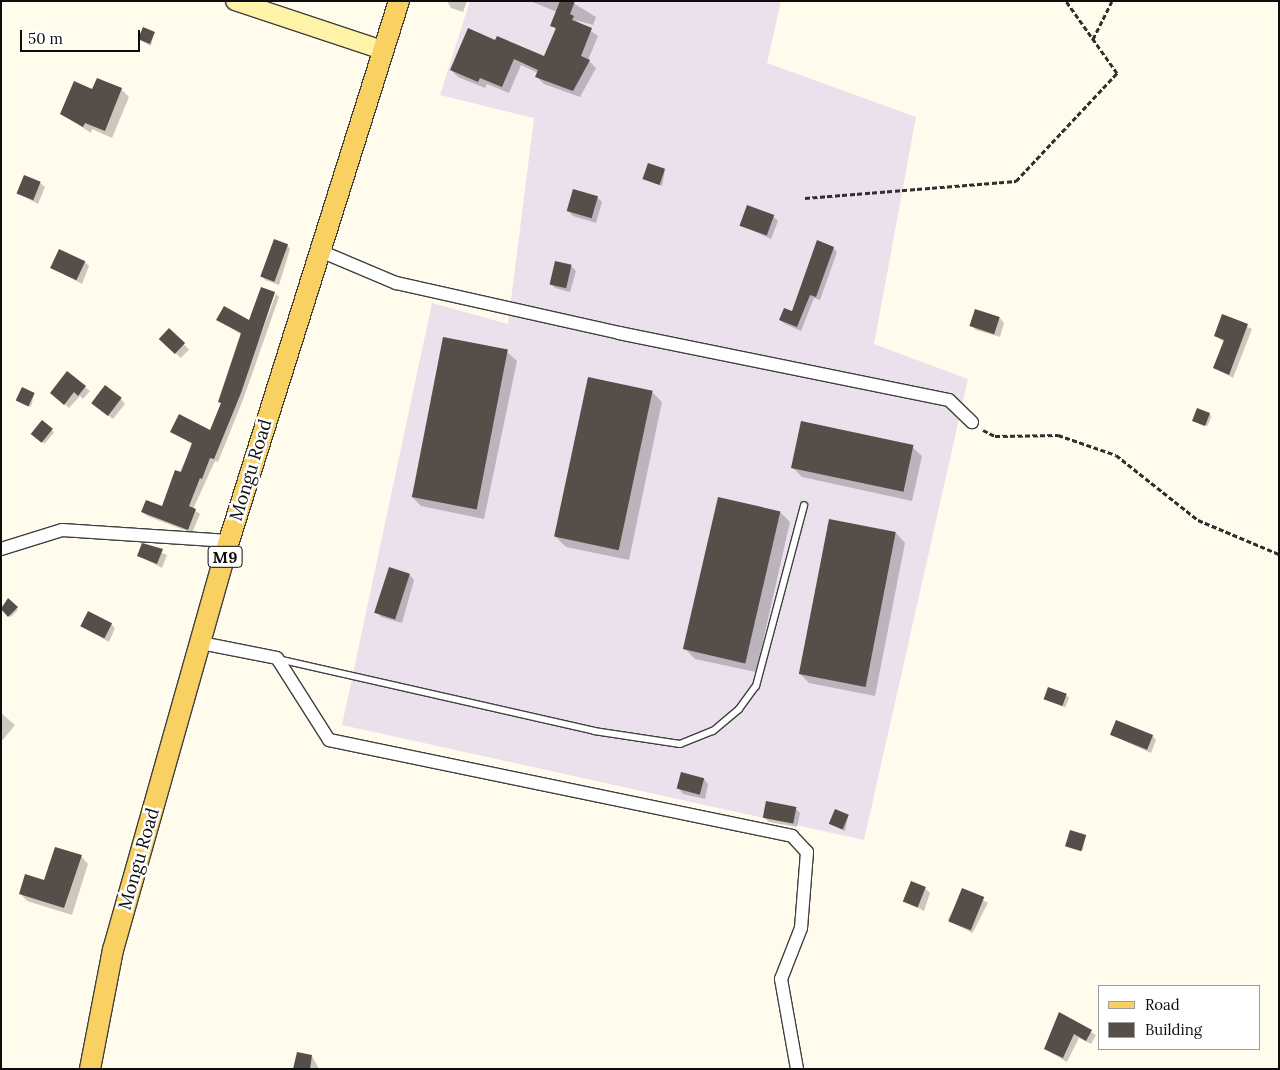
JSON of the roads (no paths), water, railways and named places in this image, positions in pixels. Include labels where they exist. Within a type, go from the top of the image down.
[{"type":"main road","points":[[235,1],[382,50]]},
{"type":"main road","name":"M9","points":[[382,50],[399,1]]},
{"type":"main road","name":"Mongu Road","points":[[90,1069],[113,950],[200,642],[318,250],[382,50]]},
{"type":"street","points":[[318,250],[396,282],[619,333],[949,400],[972,422]]},
{"type":"street","points":[[1,549],[62,530],[230,541]]},
{"type":"street","points":[[200,642],[277,658],[329,740],[792,836],[807,852],[801,928],[781,979],[798,1069]]},
{"type":"lane","points":[[277,658],[594,731],[680,744],[713,731],[739,709],[756,686],[804,505]]}]
